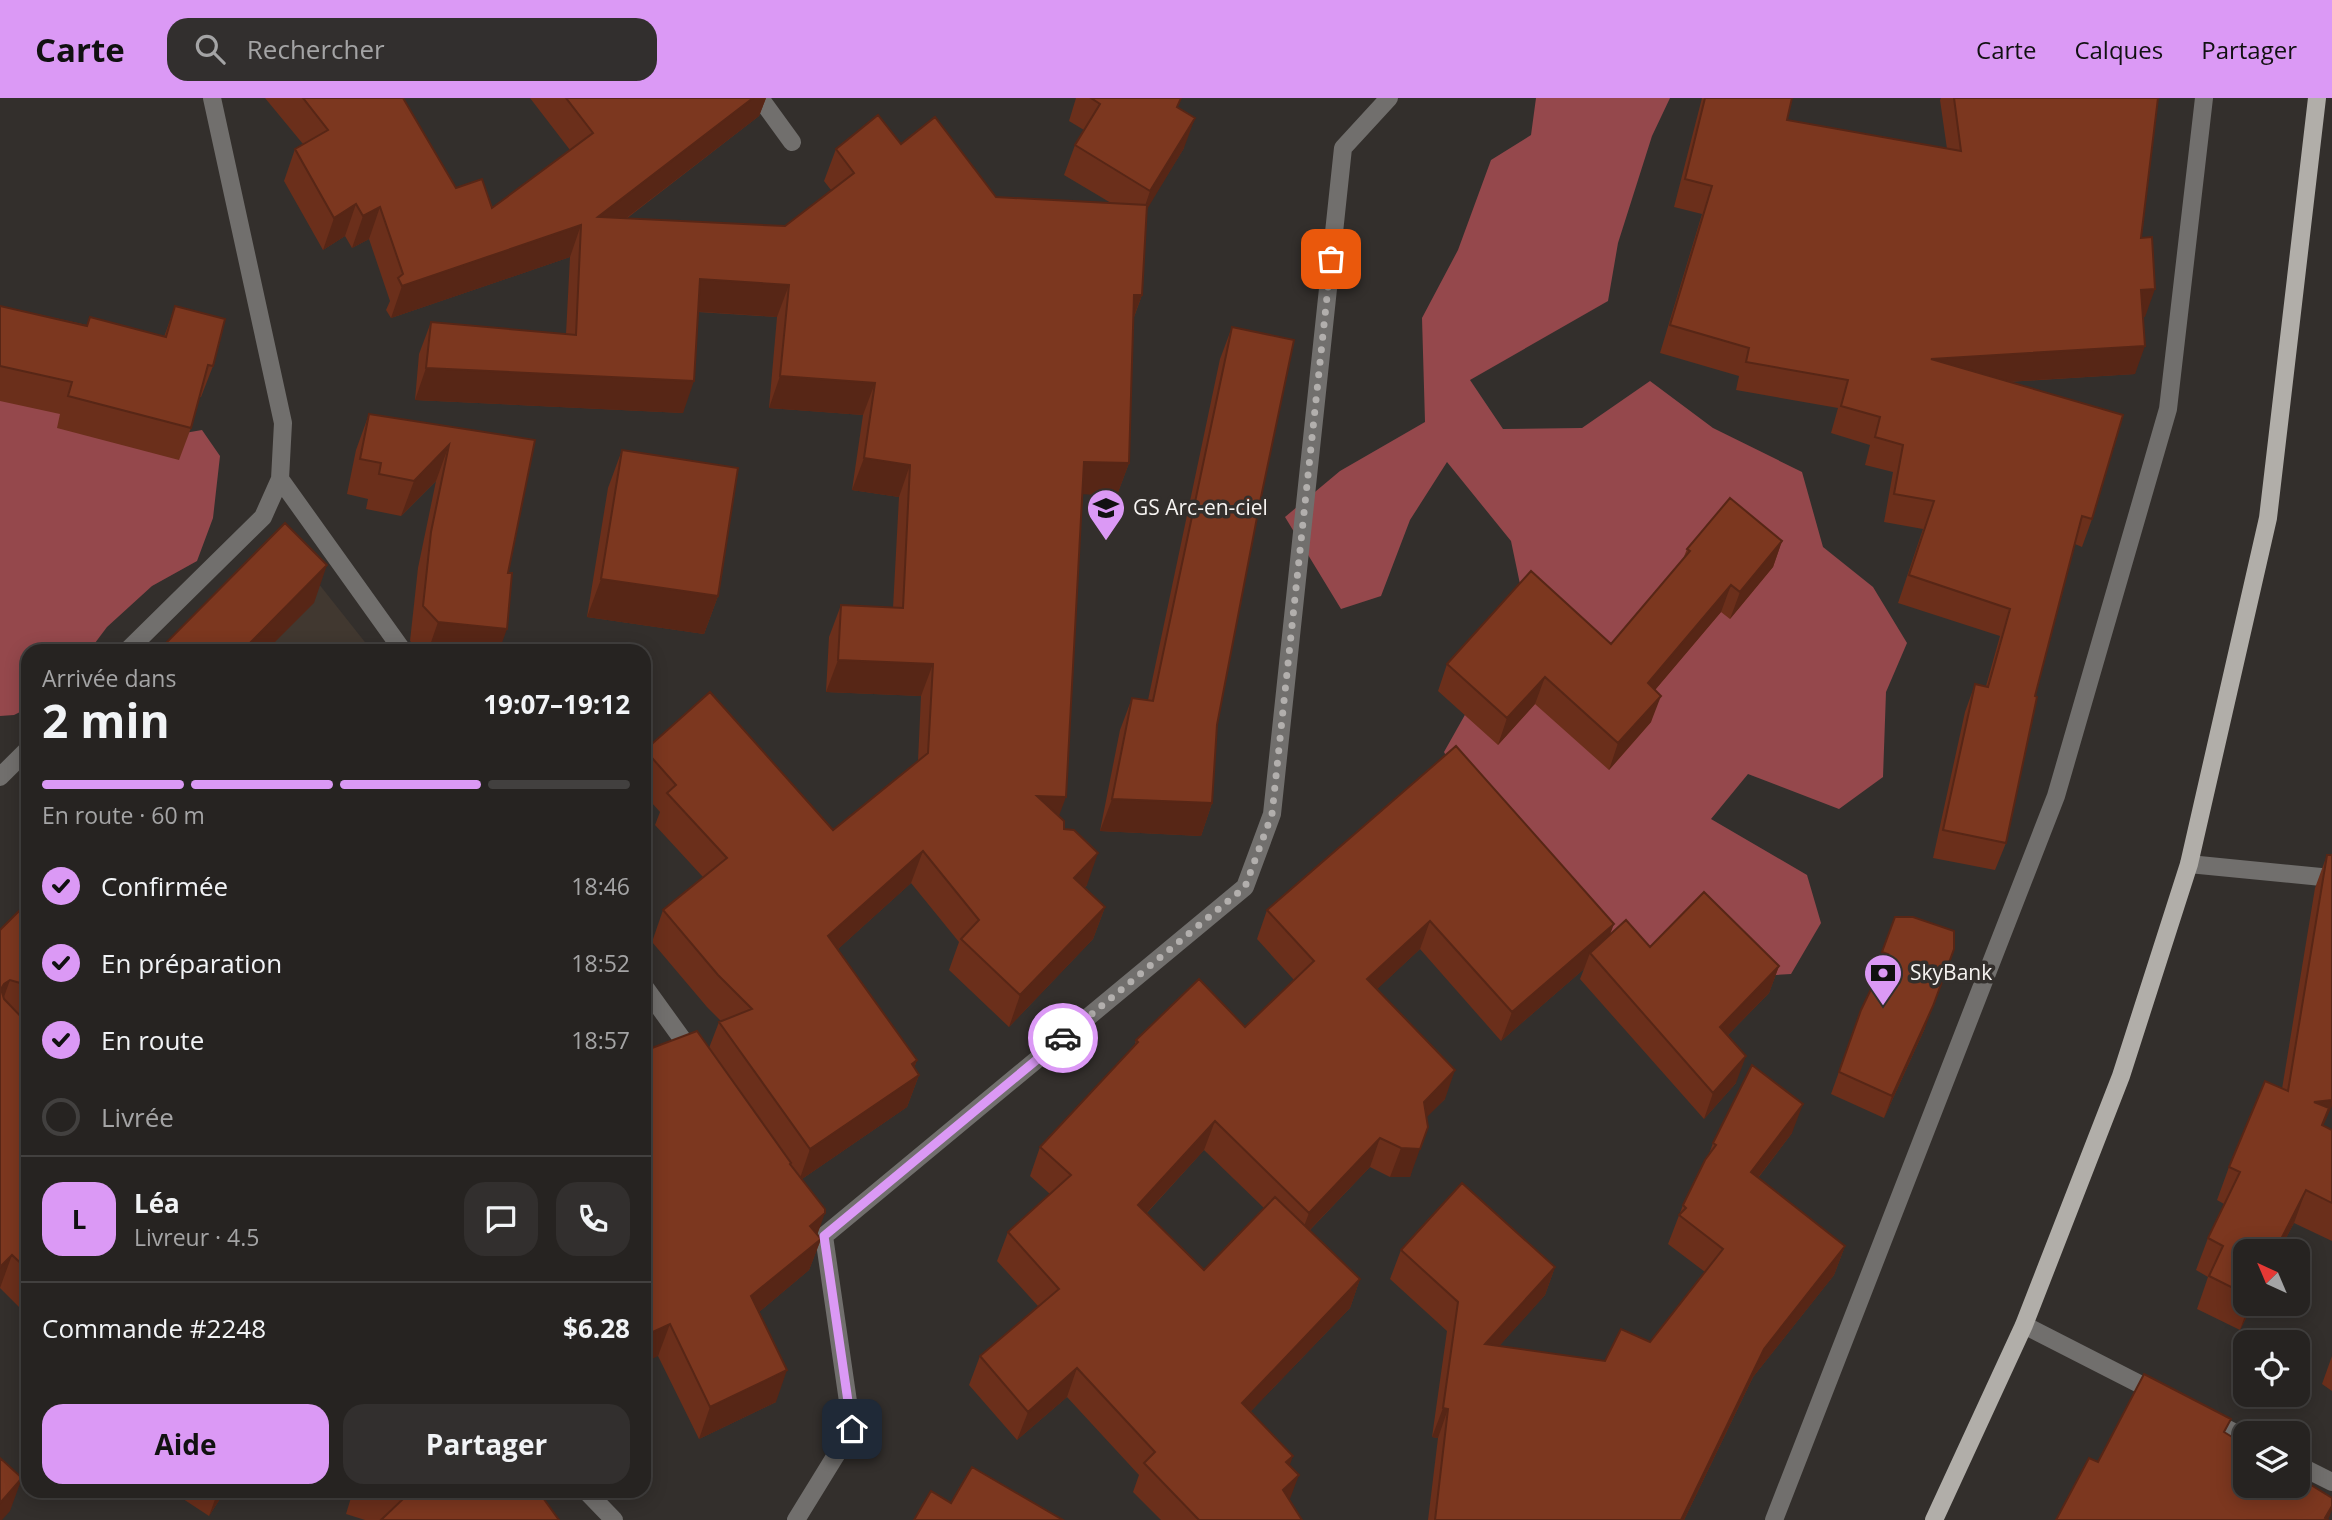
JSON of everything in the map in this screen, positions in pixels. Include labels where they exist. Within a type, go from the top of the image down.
[{"type":"main road","points":[[1934,1520],[2024,1325],[2121,1076],[2189,864],[2268,518],[2317,98]]},
{"type":"street","points":[[134,644],[263,517],[280,480],[283,423],[212,98]]},
{"type":"street","points":[[760,98],[792,142]]},
{"type":"street","points":[[796,1520],[852,1429],[820,1231],[1245,887],[1272,814],[1343,148],[1389,98]]},
{"type":"street","points":[[1774,1520],[2056,796],[2168,410],[2204,98]]},
{"type":"street","points":[[280,480],[398,644]]},
{"type":"street","points":[[0,777],[21,756]]},
{"type":"street","points":[[2189,864],[2332,878]]},
{"type":"street","points":[[651,996],[701,1066]]},
{"type":"street","points":[[2024,1325],[2171,1400]]},
{"type":"street","points":[[2196,1413],[2233,1432]]},
{"type":"street","points":[[2310,1471],[2332,1482]]},
{"type":"street","points":[[593,1498],[614,1520]]},
{"type":"shaded area","points":[[1536,98],[1670,98],[1652,136],[1618,243],[1608,301],[1470,380],[1503,429],[1582,428],[1650,381],[1713,428],[1802,472],[1823,547],[1873,587],[1907,643],[1886,692],[1883,777],[1839,809],[1748,774],[1711,819],[1807,875],[1821,923],[1791,974],[1670,981],[1501,857],[1444,752],[1475,697],[1530,632],[1511,541],[1447,462],[1410,520],[1381,596],[1341,609],[1285,517],[1340,471],[1425,422],[1422,318],[1458,250],[1491,160],[1531,135]]},
{"type":"shaded area","points":[[0,391],[138,441],[202,430],[220,456],[213,518],[197,561],[152,586],[107,627],[94,644],[21,644],[21,712],[0,716]]},
{"type":"shaded area","points":[[288,545],[366,644],[191,644]]},
{"type":"building","points":[[303,98],[403,98],[456,188],[482,179],[492,208],[593,133],[566,98],[753,98],[598,217],[785,226],[854,173],[836,149],[878,115],[901,144],[935,117],[996,197],[1147,205],[1142,295],[1134,295],[1129,463],[1084,462],[1066,797],[1037,796],[1064,821],[1064,829],[1074,830],[1098,853],[1074,878],[1105,907],[1020,995],[961,939],[979,920],[923,851],[828,936],[917,1060],[912,1064],[919,1075],[810,1149],[719,1022],[752,1009],[718,975],[663,910],[727,858],[667,793],[676,785],[651,757],[651,745],[710,692],[833,830],[928,753],[933,664],[838,660],[841,605],[903,608],[910,465],[864,458],[875,383],[780,376],[789,285],[700,279],[694,381],[426,368],[431,322],[576,335],[581,225],[402,286],[398,278],[403,274],[380,207],[363,216],[356,204],[334,218],[295,149],[328,130]]},
{"type":"building","points":[[1091,98],[1181,98],[1177,107],[1195,118],[1150,191],[1075,145],[1100,104]]},
{"type":"building","points":[[1705,98],[1792,98],[1787,120],[1961,151],[1954,98],[2158,98],[2141,238],[2152,237],[2155,289],[2141,290],[2145,346],[1931,359],[2123,415],[2092,519],[2082,516],[2035,696],[2037,697],[2006,843],[1943,830],[1975,684],[1988,687],[2010,609],[1909,575],[1934,501],[1894,494],[1903,445],[1875,437],[1880,417],[1841,406],[1848,380],[1746,362],[1749,348],[1670,325],[1712,186],[1685,179]]},
{"type":"building","points":[[0,306],[87,326],[90,317],[166,337],[175,306],[225,319],[213,366],[208,365],[191,428],[68,396],[72,382],[0,366]]},
{"type":"building","points":[[1232,327],[1294,340],[1217,725],[1212,803],[1112,799],[1132,698],[1153,701]]},
{"type":"building","points":[[369,414],[535,440],[508,573],[512,573],[507,629],[438,622],[423,606],[431,532],[449,445],[414,481],[379,474],[381,463],[360,459]]},
{"type":"building","points":[[622,450],[738,468],[718,596],[601,579]]},
{"type":"building","points":[[1730,498],[1782,541],[1740,592],[1731,585],[1648,683],[1661,696],[1618,743],[1545,677],[1507,718],[1447,664],[1531,571],[1611,644],[1690,551],[1687,549]]},
{"type":"building","points":[[285,523],[327,565],[249,644],[165,644]]},
{"type":"building","points":[[1456,746],[1614,924],[1512,1012],[1430,921],[1367,979],[1455,1070],[1424,1102],[1428,1127],[1420,1149],[1401,1148],[1380,1138],[1309,1213],[1215,1121],[1138,1205],[1204,1270],[1275,1197],[1360,1279],[1242,1403],[1293,1456],[1286,1462],[1299,1475],[1283,1490],[1302,1520],[1199,1520],[1144,1463],[1155,1452],[1077,1368],[1028,1412],[980,1356],[1059,1289],[1008,1232],[1071,1175],[1040,1147],[1138,1042],[1136,1040],[1199,979],[1245,1027],[1314,961],[1267,910]]},
{"type":"building","points":[[2327,855],[2332,855],[2332,1100],[2314,1102],[2329,1108],[2322,1125],[2332,1130],[2332,1203],[2306,1190],[2281,1239],[2233,1239],[2233,1288],[2209,1276],[2223,1246],[2208,1238],[2240,1172],[2229,1167],[2265,1081],[2288,1091]]},
{"type":"building","points":[[1704,892],[1779,966],[1720,1027],[1746,1056],[1713,1093],[1590,953],[1626,920],[1650,947]]},
{"type":"building","points":[[21,909],[21,984],[10,980],[1,989],[4,999],[21,1017],[21,1263],[12,1255],[0,1267],[0,930]]},
{"type":"building","points":[[1895,917],[1913,917],[1954,931],[1954,949],[1933,1006],[1892,1096],[1839,1072],[1861,1010],[1888,954],[1882,952]]},
{"type":"building","points":[[697,1031],[790,1164],[825,1209],[825,1213],[810,1226],[821,1239],[751,1296],[787,1370],[710,1407],[670,1324],[651,1333],[651,1048]]},
{"type":"building","points":[[1752,1065],[1803,1104],[1751,1172],[1845,1246],[1764,1349],[1681,1520],[1435,1520],[1448,1409],[1443,1408],[1458,1302],[1401,1250],[1462,1183],[1555,1267],[1485,1344],[1605,1361],[1621,1329],[1650,1342],[1723,1249],[1679,1215],[1686,1208],[1683,1205],[1705,1160],[1716,1145],[1713,1143]]},
{"type":"building","points":[[2144,1374],[2231,1419],[2224,1432],[2233,1438],[2233,1498],[2310,1498],[2310,1484],[2332,1498],[2332,1506],[2325,1518],[2328,1520],[2056,1520],[2089,1458],[2098,1462]]},
{"type":"building","points":[[0,1458],[21,1479],[0,1503]]},
{"type":"building","points":[[972,1467],[1063,1520],[914,1520],[931,1491],[951,1503]]},
{"type":"building","points":[[396,1498],[543,1498],[559,1520],[381,1520],[402,1500]]},
{"type":"way so far","points":[[1063,1038],[1245,887],[1272,814],[1331,259]]},
{"type":"place","name":"GS Arc-en-ciel","points":[[1106,542]]},
{"type":"place","name":"SkyBank","points":[[1883,1007]]},
{"type":"route","points":[[852,1429],[824,1236],[1063,1038]]}]
